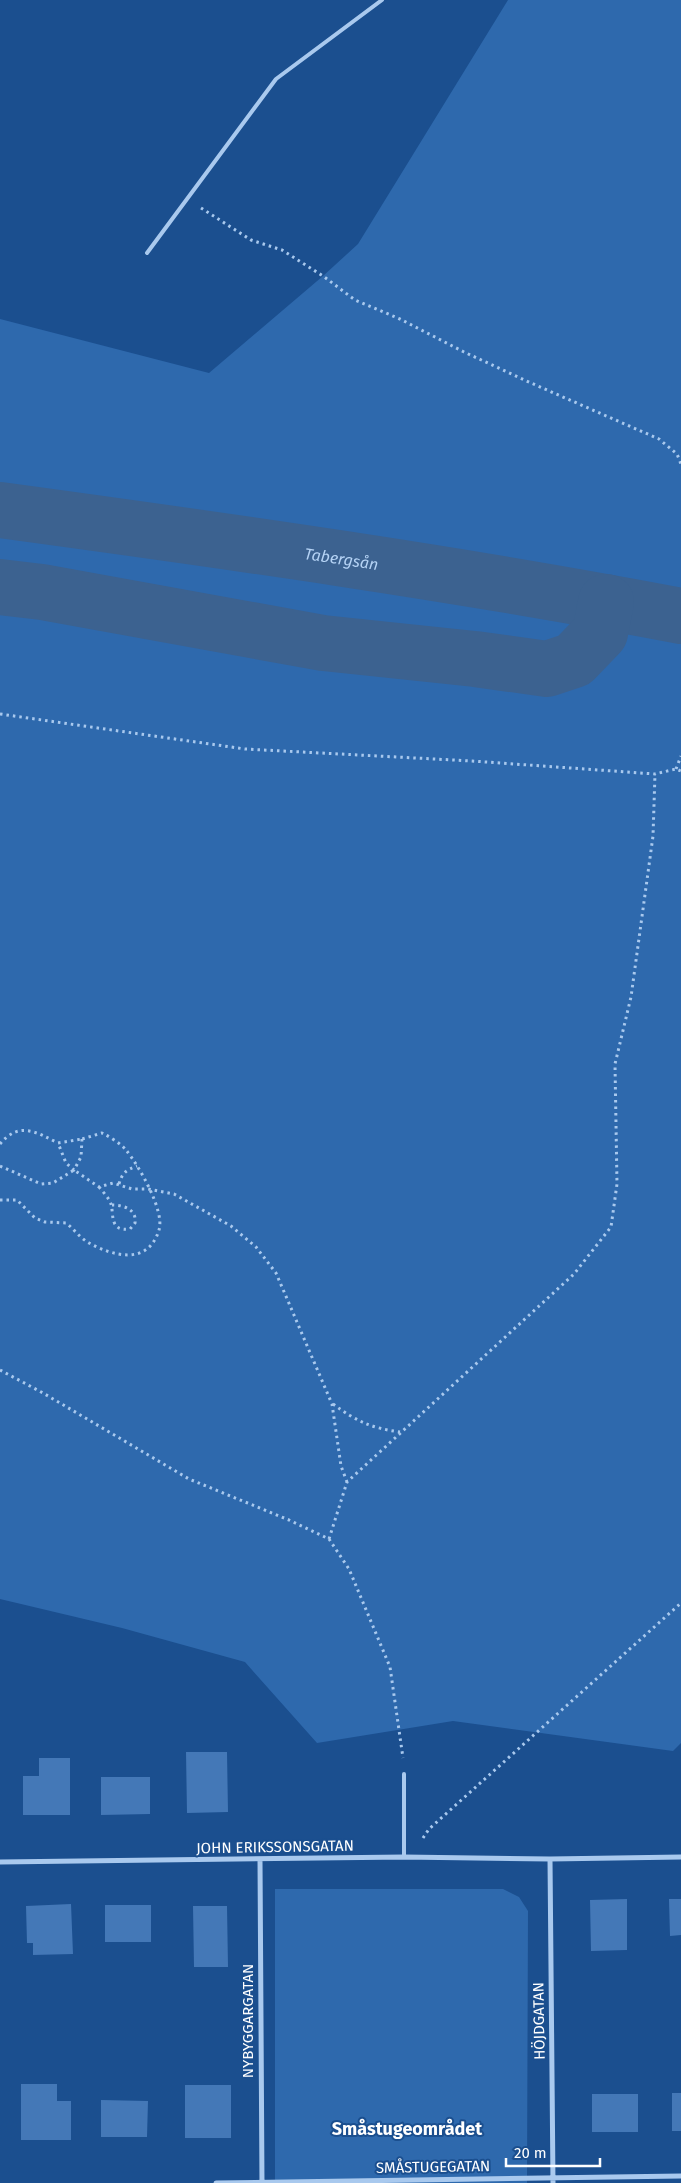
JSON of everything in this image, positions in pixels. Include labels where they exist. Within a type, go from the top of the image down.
[{"type":"street","name":"JOHN ERIKSSONSGATAN","points":[[0,1862],[404,1857],[550,1859],[681,1857]]},
{"type":"street","name":"HÖJDGATAN","points":[[550,1859],[553,2180]]},
{"type":"street","name":"NYBYGGARGATAN","points":[[260,1860],[262,2183]]},
{"type":"street","name":"SMÅSTUGEGATAN","points":[[216,2183],[553,2180],[681,2176]]},
{"type":"lane","points":[[147,253],[276,79],[382,0]]},
{"type":"lane","points":[[404,1774],[404,1857]]},
{"type":"path","points":[[187,200],[250,240],[282,250],[323,276],[355,300],[400,319],[464,352],[531,383],[659,439],[679,454],[681,464]]},
{"type":"path","points":[[0,714],[246,749],[501,763],[655,774],[676,769],[681,771]]},
{"type":"path","points":[[676,769],[681,756]]},
{"type":"path","points":[[330,1539],[347,1482],[574,1274],[611,1227],[617,1184],[615,1064],[630,997],[653,836],[655,774]]},
{"type":"path","points":[[0,1144],[11,1134],[20,1130],[33,1131],[58,1143],[102,1133],[110,1137],[126,1149],[155,1200],[159,1230],[152,1242],[142,1253],[135,1256],[120,1255],[89,1243],[66,1223],[45,1222],[36,1218],[17,1200],[0,1200]]},
{"type":"path","points":[[0,1166],[41,1184],[53,1183],[74,1170],[81,1157],[82,1139]]},
{"type":"path","points":[[58,1143],[66,1163],[99,1186],[112,1205],[111,1216],[113,1222],[122,1229],[130,1230],[135,1223],[133,1213],[127,1208],[112,1205]]},
{"type":"path","points":[[119,1184],[121,1175],[126,1170],[137,1166]]},
{"type":"path","points":[[99,1186],[113,1183],[132,1189],[148,1188],[174,1194],[231,1226],[256,1247],[276,1273],[332,1404],[341,1466],[347,1482]]},
{"type":"path","points":[[0,1370],[43,1393],[189,1479],[330,1539],[349,1569],[390,1667],[404,1774]]},
{"type":"path","points":[[332,1404],[352,1418],[372,1427],[400,1432]]},
{"type":"path","points":[[404,1857],[430,1828],[681,1603]]},
{"type":"shaded area","points":[[508,0],[681,0],[681,1743],[673,1751],[453,1721],[317,1743],[245,1662],[122,1628],[0,1599],[0,319],[209,373],[358,244]]},
{"type":"shaded area","points":[[275,1889],[503,1889],[519,1897],[528,1911],[527,2183],[275,2183]]},
{"type":"building","points":[[186,1752],[227,1752],[228,1812],[187,1813]]},
{"type":"building","points":[[39,1758],[70,1758],[70,1815],[23,1815],[23,1776],[39,1776]]},
{"type":"building","points":[[101,1777],[150,1777],[150,1814],[101,1815]]},
{"type":"building","points":[[627,1899],[627,1950],[591,1951],[590,1900]]},
{"type":"building","points":[[669,1899],[681,1899],[681,1935],[670,1936]]},
{"type":"building","points":[[71,1904],[73,1954],[33,1955],[33,1943],[27,1943],[26,1906]]},
{"type":"building","points":[[105,1905],[151,1905],[151,1942],[105,1942]]},
{"type":"building","points":[[193,1906],[227,1906],[228,1967],[194,1967]]},
{"type":"building","points":[[21,2084],[57,2084],[57,2101],[71,2101],[71,2140],[21,2140]]},
{"type":"building","points":[[185,2085],[231,2085],[231,2138],[185,2138]]},
{"type":"building","points":[[672,2093],[681,2093],[681,2131],[672,2131]]},
{"type":"building","points":[[592,2094],[638,2094],[638,2132],[592,2132]]},
{"type":"building","points":[[101,2100],[148,2101],[147,2137],[101,2137]]},
{"type":"waterway","name":"Tabergsån","points":[[0,510],[426,572],[681,616]]},
{"type":"waterway","points":[[0,587],[42,592],[323,643],[475,659],[547,669],[574,660],[600,633],[606,602]]},
{"type":"district","name":"Småstugeområdet","points":[[407,2129]]}]
